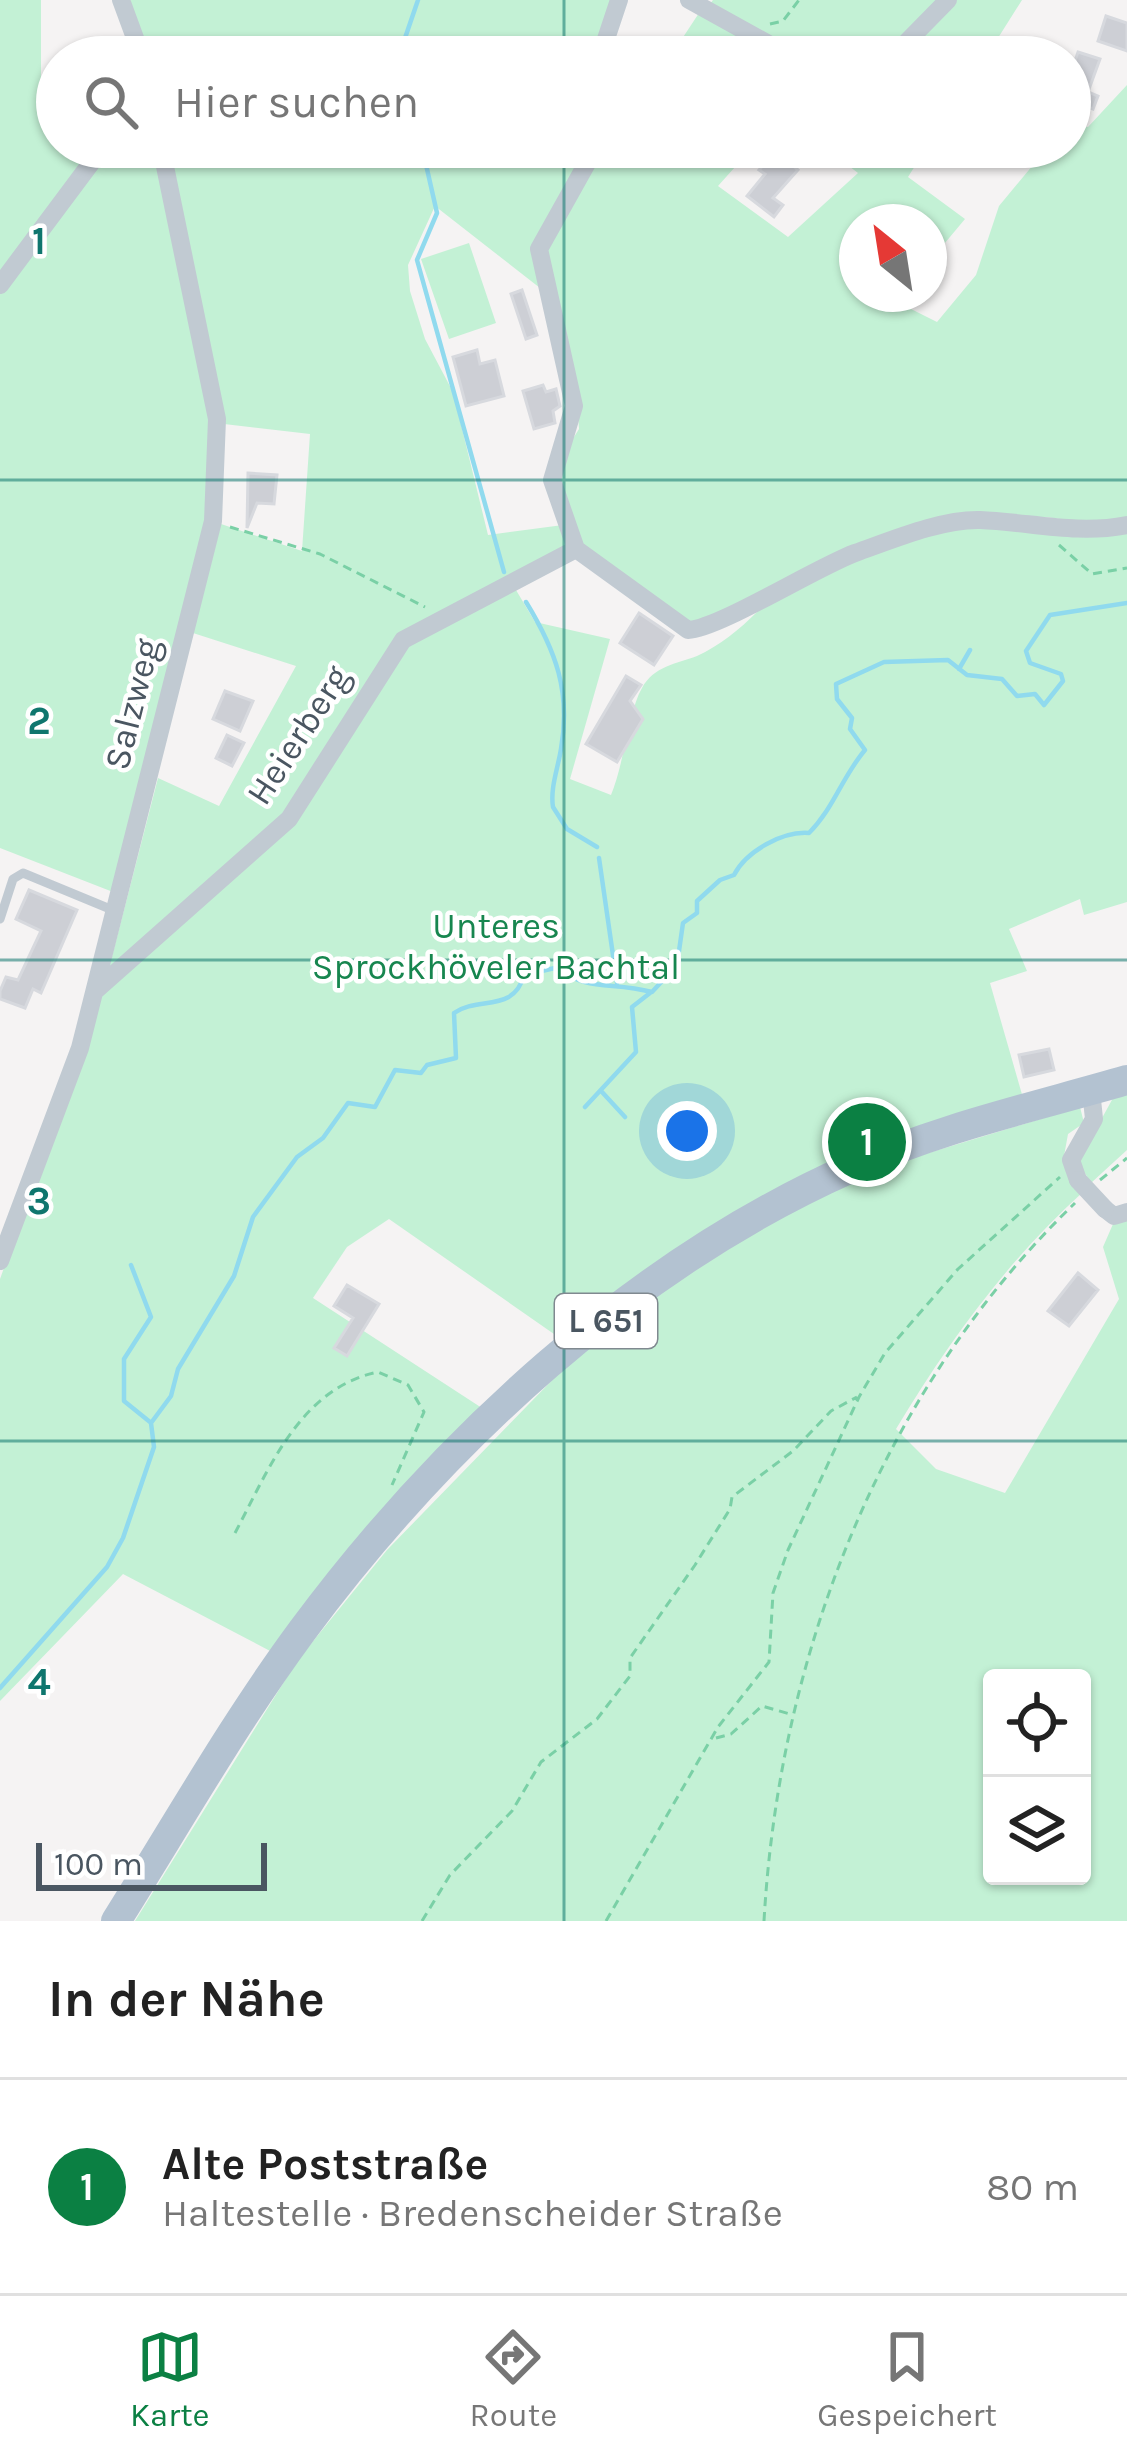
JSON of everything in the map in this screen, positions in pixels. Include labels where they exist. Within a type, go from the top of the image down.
[{"type":"main road","name":"L 651","points":[[116,1921],[299,1634],[396,1518],[530,1382],[710,1244],[816,1184],[906,1144],[1127,1080]]},
{"type":"street","points":[[122,0],[135,36]]},
{"type":"street","points":[[607,36],[619,0]]},
{"type":"street","points":[[689,0],[753,36]]},
{"type":"street","points":[[913,36],[948,0]]},
{"type":"street","points":[[0,285],[87,168]]},
{"type":"street","name":"Salzweg","points":[[0,1261],[80,1048],[213,521],[217,419],[162,168]]},
{"type":"street","points":[[584,168],[539,249],[574,406],[552,480],[576,549],[688,630],[709,627],[802,574],[933,529],[982,520],[1049,529],[1127,525]]},
{"type":"street","name":"Heierberg","points":[[95,991],[289,819],[403,640],[576,549]]},
{"type":"street","points":[[1091,1090],[1094,1119],[1072,1153],[1080,1183],[1114,1216],[1127,1212]]},
{"type":"lane","points":[[0,919],[13,879],[23,872],[115,911]]},
{"type":"path","points":[[766,36],[770,24],[783,21],[799,0]]},
{"type":"path","points":[[213,521],[320,554],[442,617]]},
{"type":"path","points":[[1049,529],[1068,555],[1092,574],[1127,568]]},
{"type":"path","points":[[606,1921],[746,1685],[769,1662],[773,1593],[859,1396],[885,1353],[958,1269],[1080,1183],[1127,1158]]},
{"type":"path","points":[[764,1921],[768,1838],[793,1714],[849,1538],[916,1405],[999,1285],[1080,1183]]},
{"type":"path","points":[[235,1533],[308,1409],[341,1384],[378,1372],[408,1385],[424,1412],[392,1484],[388,1503],[396,1518]]},
{"type":"path","points":[[422,1921],[450,1875],[512,1811],[541,1762],[597,1718],[630,1676],[629,1658],[695,1565],[730,1509],[732,1497],[793,1451],[831,1411],[859,1396]]},
{"type":"path","points":[[715,1738],[731,1734],[762,1706],[793,1714]]},
{"type":"green space","points":[[0,0],[41,0],[41,36],[36,36],[36,168],[82,168],[0,280]]},
{"type":"green space","points":[[130,0],[416,0],[405,36],[142,36]]},
{"type":"green space","points":[[420,0],[612,0],[604,36],[406,36]]},
{"type":"green space","points":[[713,0],[945,0],[909,36],[760,36],[707,8]]},
{"type":"green space","points":[[950,0],[1022,0],[999,36],[917,36]]},
{"type":"green space","points":[[701,10],[743,36],[684,36]]},
{"type":"green space","points":[[1127,85],[1127,522],[1109,526],[1046,517],[949,523],[703,621],[689,621],[578,546],[552,472],[579,429],[576,386],[540,252],[587,168],[734,168],[718,186],[788,237],[858,173],[851,168],[914,168],[908,177],[945,204],[839,204],[839,312],[917,312],[937,322],[976,275],[999,206],[1031,168],[1091,168],[1091,124]]},
{"type":"green space","points":[[92,168],[160,168],[203,374],[213,455],[208,520],[113,892],[0,848],[0,290]]},
{"type":"green space","points":[[172,168],[581,168],[545,226],[540,288],[435,206],[408,265],[410,291],[425,339],[453,392],[488,535],[563,525],[566,552],[398,639],[286,819],[107,976],[158,778],[219,806],[296,666],[193,633],[221,524],[302,551],[310,434],[224,424]]},
{"type":"green space","points":[[947,206],[965,219],[947,240]]},
{"type":"green space","points":[[469,243],[496,323],[449,339],[421,259]]},
{"type":"green space","name":"Unteres Sprockhöveler Bachtal","points":[[1127,527],[1127,902],[1084,915],[1080,899],[1009,929],[1027,971],[990,983],[1023,1098],[863,1147],[564,1341],[389,1219],[347,1247],[313,1298],[485,1410],[272,1652],[123,1574],[0,1701],[0,1279],[105,987],[252,857],[403,641],[513,585],[535,622],[610,639],[570,779],[611,795],[637,698],[647,681],[659,670],[729,637],[757,612],[751,602],[858,554],[952,528]]},
{"type":"green space","points":[[1127,1093],[1127,1150],[1091,1183],[1078,1162],[1113,1098]]},
{"type":"green space","points":[[1080,1107],[1084,1123],[1068,1134],[1064,1156],[1083,1192],[981,1303],[896,1429],[936,1469],[1005,1493],[1119,1299],[1103,1247],[1113,1224],[1127,1217],[1127,1921],[135,1921],[297,1661],[387,1550],[565,1367],[662,1291],[810,1197],[889,1165]]},
{"type":"building","points":[[1106,16],[1127,23],[1127,51],[1098,41]]},
{"type":"building","points":[[1091,56],[1100,59],[1091,84]]},
{"type":"building","points":[[759,170],[798,170],[773,198],[783,205],[774,217],[747,196],[765,174]]},
{"type":"building","points":[[522,290],[537,335],[526,339],[511,294]]},
{"type":"building","points":[[477,350],[480,364],[495,360],[504,396],[466,406],[453,357]]},
{"type":"building","points":[[543,385],[546,392],[556,389],[560,406],[553,411],[555,423],[534,429],[523,391]]},
{"type":"building","points":[[248,473],[277,475],[274,504],[257,503],[247,528]]},
{"type":"building","points":[[639,613],[673,636],[654,665],[620,643]]},
{"type":"building","points":[[626,676],[641,685],[630,701],[643,719],[617,762],[586,744]]},
{"type":"building","points":[[225,691],[253,701],[240,731],[213,719]]},
{"type":"building","points":[[227,735],[244,743],[232,766],[216,758]]},
{"type":"building","points":[[29,890],[77,910],[41,993],[33,989],[25,1008],[0,999],[0,991],[6,977],[18,980],[41,931],[16,919]]},
{"type":"building","points":[[1049,1049],[1054,1070],[1024,1077],[1019,1055]]},
{"type":"building","points":[[1078,1273],[1098,1290],[1069,1326],[1048,1311]]},
{"type":"building","points":[[347,1285],[379,1304],[347,1356],[334,1348],[353,1318],[334,1306]]},
{"type":"waterway","points":[[406,36],[418,0]]},
{"type":"waterway","points":[[427,168],[437,213],[417,260],[504,572]]},
{"type":"waterway","points":[[526,602],[553,655],[562,690],[564,728],[553,807],[567,829],[597,847]]},
{"type":"waterway","points":[[0,1688],[107,1567],[123,1538],[154,1447],[151,1423],[171,1396],[178,1369],[234,1276],[253,1217],[297,1157],[323,1138],[348,1103],[375,1107],[395,1070],[421,1073],[427,1065],[456,1058],[454,1013],[512,995],[524,975],[555,968],[590,983],[652,992],[677,965],[683,923],[697,913],[697,901],[766,844],[809,833],[865,750],[850,729],[852,718],[837,699],[836,684],[884,662],[948,660],[967,675],[1002,679],[1017,696],[1035,694],[1044,705],[1063,681],[1061,674],[1030,663],[1026,651],[1050,615],[1127,603]]},
{"type":"waterway","points":[[959,669],[970,650]]},
{"type":"waterway","points":[[599,858],[617,983]]},
{"type":"waterway","points":[[585,1107],[636,1052],[632,1007],[650,993]]},
{"type":"waterway","points":[[602,1092],[625,1117]]},
{"type":"waterway","points":[[131,1265],[151,1317],[124,1359],[124,1401],[150,1422]]},
{"type":"place","name":"Alte Poststraße","points":[[867,1142]]}]
